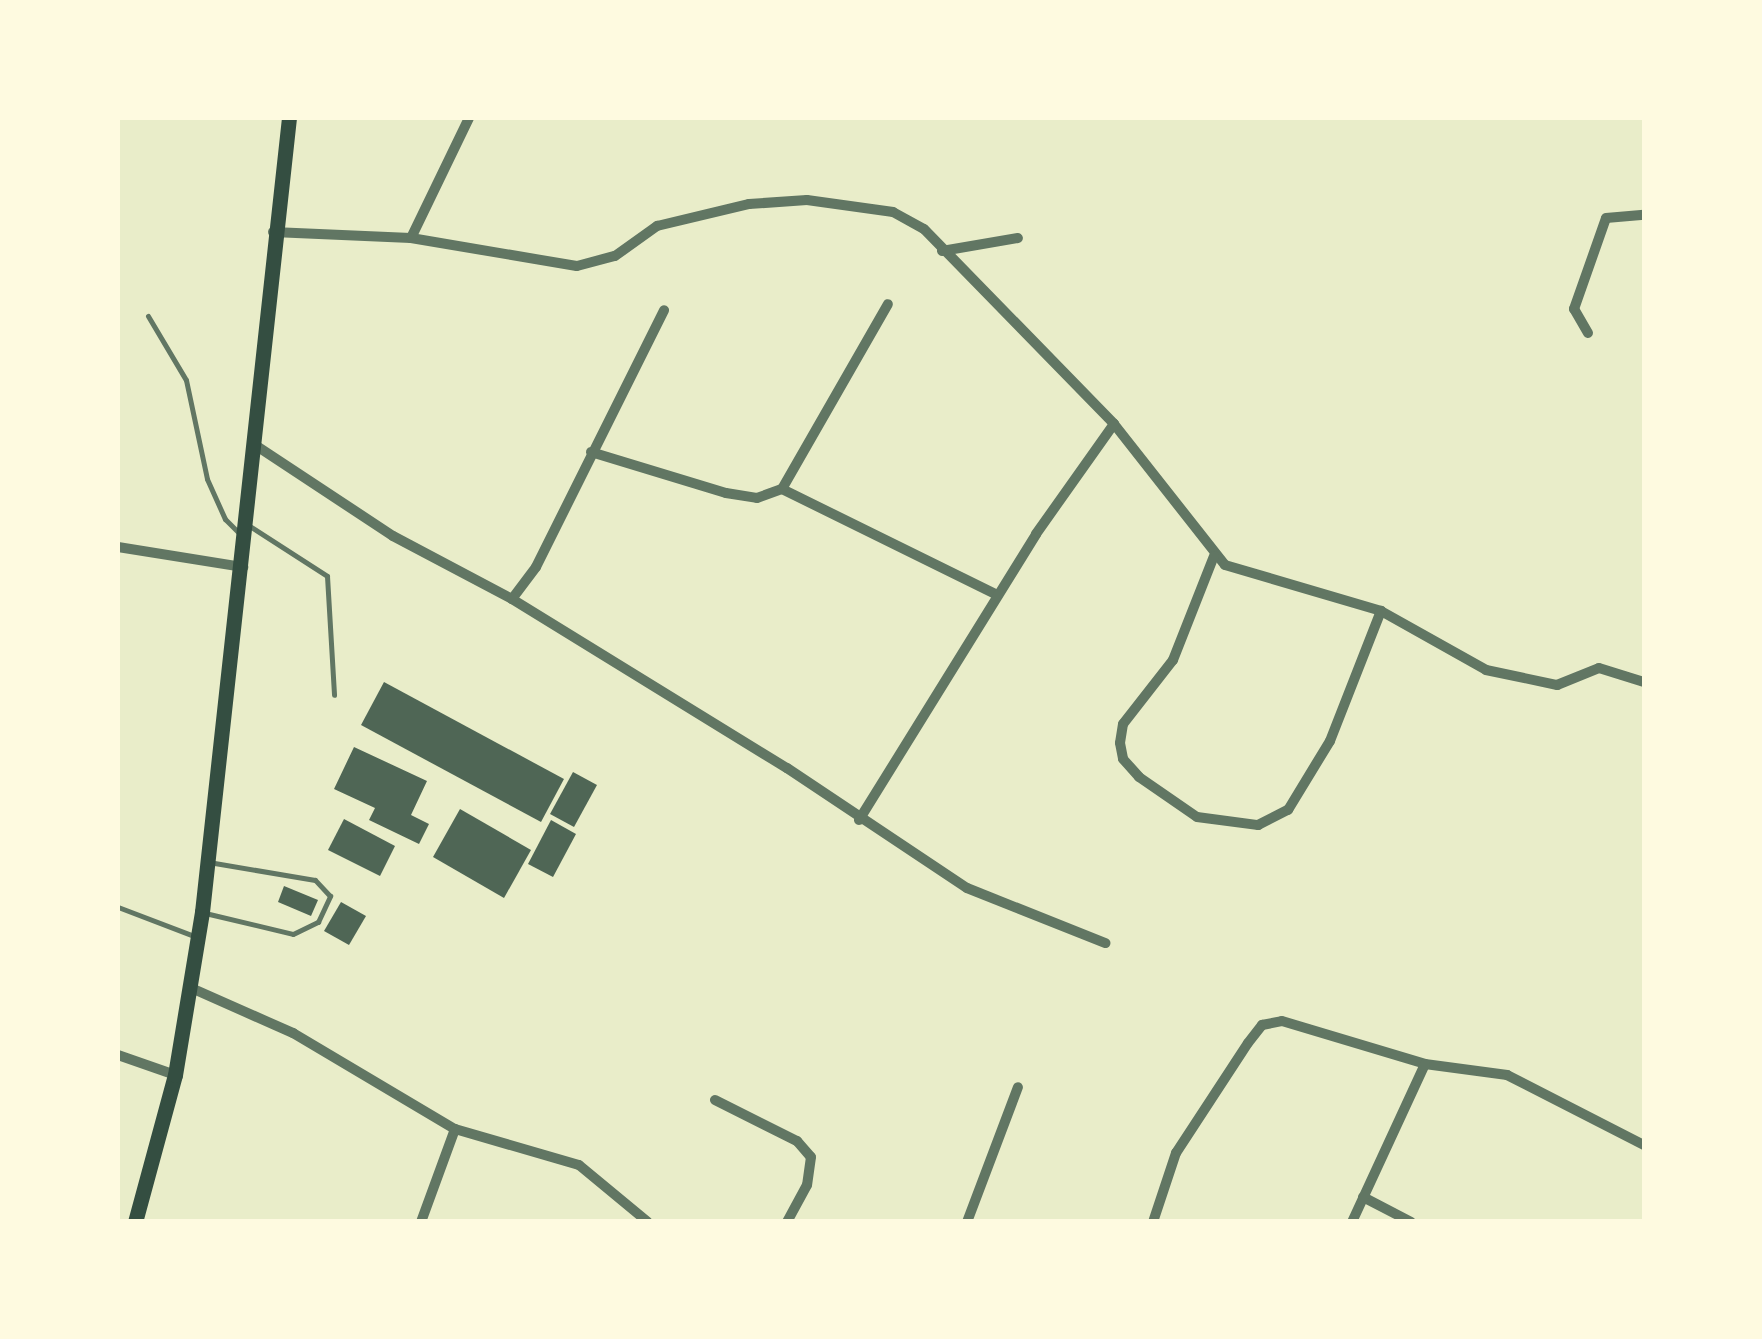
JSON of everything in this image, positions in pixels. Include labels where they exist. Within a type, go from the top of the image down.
[{"type":"main road","points":[[135,1222],[175,1075],[202,912],[244,567],[273,232],[288,118]]},
{"type":"street","points":[[411,238],[469,118]]},
{"type":"street","points":[[273,232],[411,238],[577,266],[615,256],[657,226],[749,204],[807,200],[911,219],[1114,424],[1214,556],[1260,577],[1381,611],[1486,670],[1556,685],[1599,668],[1644,682]]},
{"type":"street","points":[[1588,333],[1574,310],[1606,218],[1644,215]]},
{"type":"street","points":[[942,252],[1018,238]]},
{"type":"street","points":[[591,452],[726,494],[757,498],[782,489],[888,304]]},
{"type":"street","points":[[512,600],[536,567],[664,310]]},
{"type":"street","points":[[859,820],[997,595],[1114,424]]},
{"type":"street","points":[[254,445],[393,536],[512,600],[787,768],[859,820],[967,888],[1106,943]]},
{"type":"street","points":[[782,489],[997,595]]},
{"type":"street","points":[[118,547],[244,567]]},
{"type":"street","points":[[1214,556],[1174,660],[1129,714],[1120,743],[1123,759],[1140,778],[1197,817],[1258,825],[1288,810],[1330,740],[1381,611]]},
{"type":"street","points":[[189,988],[292,1033],[455,1129],[579,1165],[648,1222]]},
{"type":"street","points":[[1153,1222],[1176,1153],[1262,1026],[1282,1021],[1424,1064],[1507,1075],[1644,1145]]},
{"type":"street","points":[[118,1055],[175,1075]]},
{"type":"street","points":[[1352,1222],[1424,1064]]},
{"type":"street","points":[[966,1222],[1018,1087]]},
{"type":"street","points":[[715,1100],[797,1142],[811,1157],[807,1185],[787,1222]]},
{"type":"street","points":[[421,1222],[455,1129]]},
{"type":"street","points":[[1363,1197],[1412,1222]]},
{"type":"lane","points":[[148,316],[186,380],[213,492],[225,519],[327,576],[334,696]]},
{"type":"lane","points":[[202,912],[294,934],[318,922],[330,896],[314,880],[208,862]]},
{"type":"lane","points":[[118,906],[197,937]]},
{"type":"building","points":[[384,682],[564,779],[541,822],[361,725]]},
{"type":"building","points":[[354,747],[427,781],[411,815],[429,824],[419,844],[369,820],[375,808],[334,789]]},
{"type":"building","points":[[573,772],[597,785],[574,827],[550,814]]},
{"type":"building","points":[[460,809],[531,850],[504,898],[433,857]]},
{"type":"building","points":[[344,819],[395,846],[380,876],[328,850]]},
{"type":"building","points":[[551,820],[576,834],[553,877],[528,864]]},
{"type":"building","points":[[284,886],[318,900],[311,916],[278,902]]},
{"type":"building","points":[[341,902],[366,916],[349,945],[324,931]]}]
